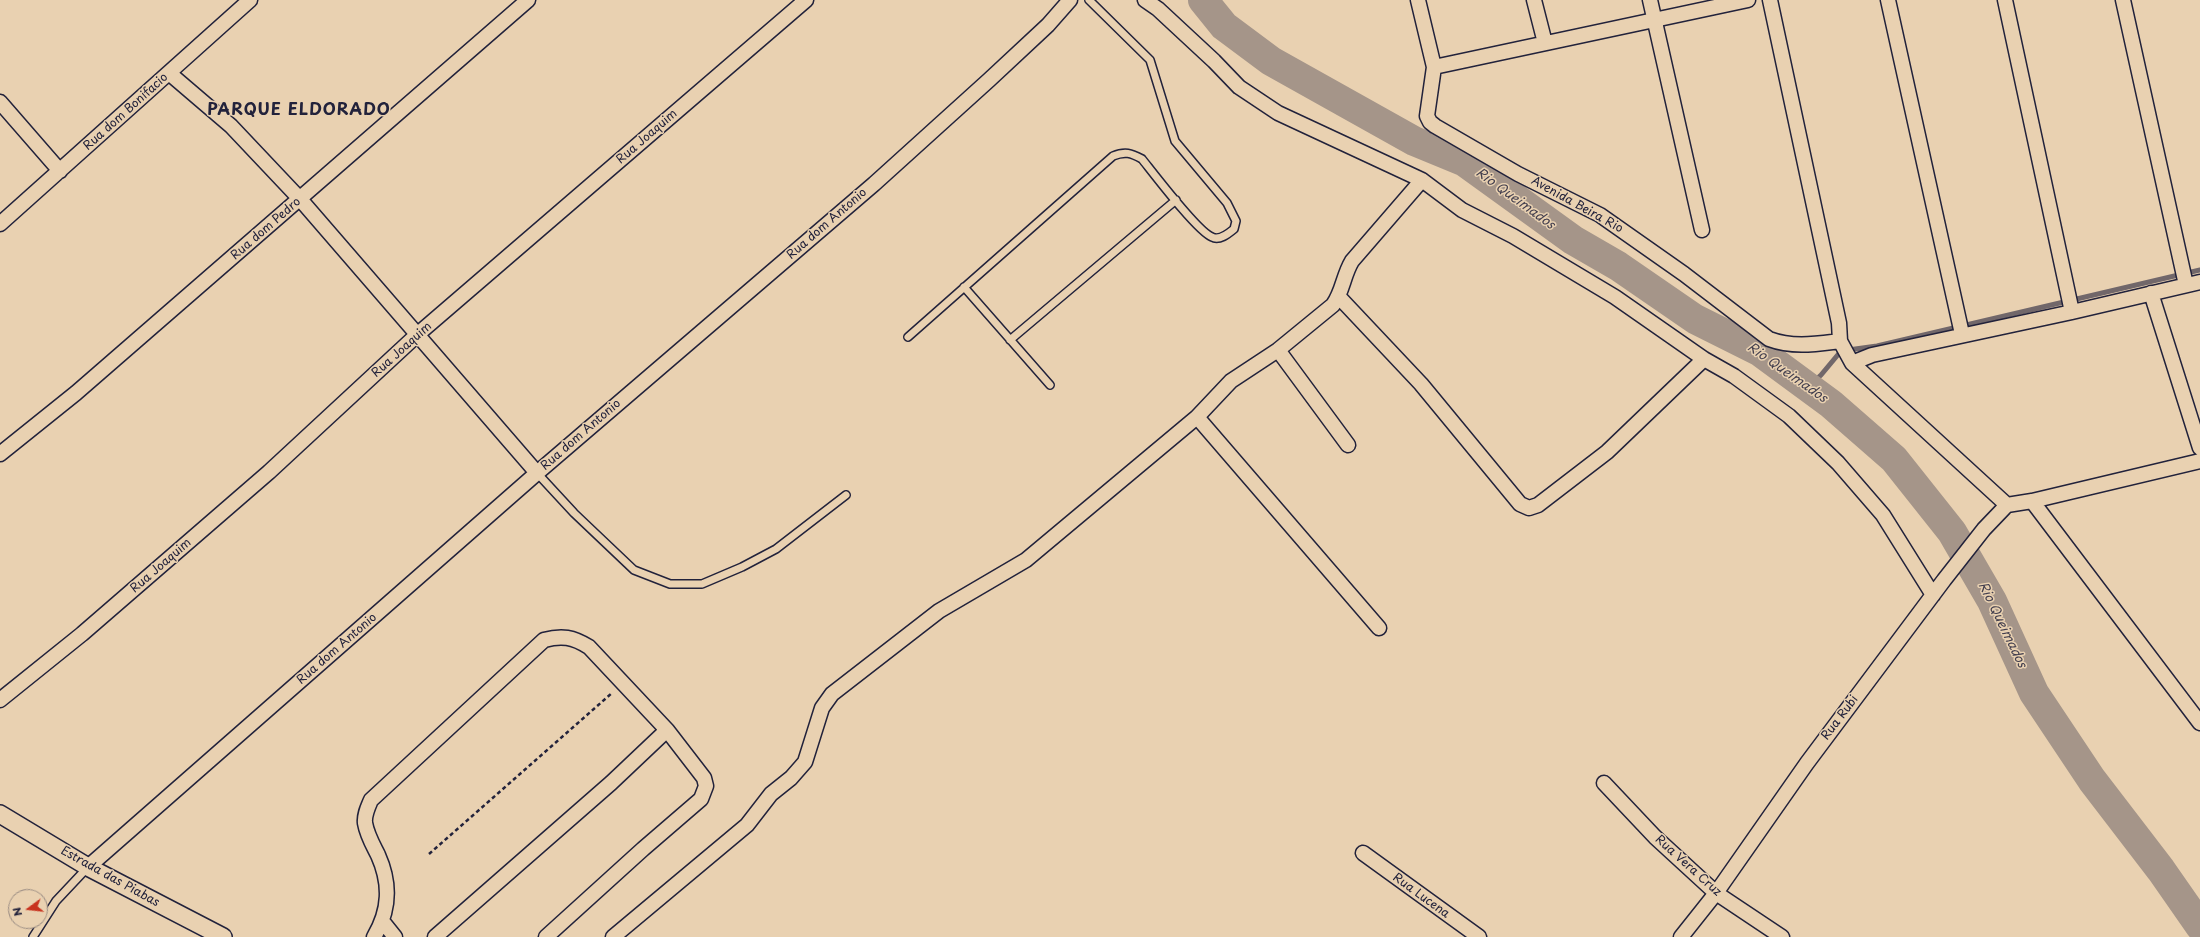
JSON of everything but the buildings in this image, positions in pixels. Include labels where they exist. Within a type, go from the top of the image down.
[{"type":"street","name":"Rua dom Bonifacio","points":[[0,224],[60,172],[250,0]]},
{"type":"street","name":"Rua dom Pedro","points":[[0,454],[76,393],[528,0]]},
{"type":"street","name":"Rua Joaquim","points":[[0,700],[82,634],[257,483],[418,334],[806,0]]},
{"type":"street","name":"Rua dom Antonio","points":[[88,867],[537,474],[874,184],[1048,25],[1070,0]]},
{"type":"street","points":[[1145,0],[1158,9],[1214,61],[1239,87],[1278,113],[1422,180],[1462,210],[1513,236],[1615,298],[1704,359],[1734,376],[1789,416],[1838,463],[1883,515],[1933,595]]},
{"type":"street","points":[[1418,0],[1434,67],[1748,0]]},
{"type":"street","points":[[1534,0],[1545,43]]},
{"type":"street","points":[[1650,0],[1702,230]]},
{"type":"street","points":[[1770,0],[1845,350],[2007,505],[2032,501],[2200,460]]},
{"type":"street","points":[[1888,0],[1961,328]]},
{"type":"street","points":[[2005,0],[2071,308]]},
{"type":"street","points":[[2122,0],[2184,275]]},
{"type":"street","name":"Avenida Beira Rio","points":[[1434,67],[1427,109],[1430,122],[1435,126],[1518,174],[1605,219],[1684,274],[1769,339],[1778,342],[1845,350]]},
{"type":"street","points":[[169,73],[231,126],[300,199],[418,334],[537,474]]},
{"type":"street","points":[[0,102],[60,172]]},
{"type":"street","points":[[613,937],[747,825],[771,794],[805,762],[822,708],[832,694],[939,611],[1026,560],[1197,417],[1232,381],[1278,350],[1333,305],[1339,296],[1344,274],[1352,261],[1422,180]]},
{"type":"street","points":[[1845,350],[1872,355],[1961,328],[2151,293],[2184,275]]},
{"type":"street","points":[[2184,275],[2200,282]]},
{"type":"street","points":[[2151,293],[2200,448]]},
{"type":"street","points":[[1339,296],[1421,384],[1520,504],[1528,508],[1538,505],[1607,452],[1704,359]]},
{"type":"street","points":[[1278,350],[1348,445]]},
{"type":"street","points":[[1197,417],[1379,628]]},
{"type":"street","points":[[2032,501],[2200,723]]},
{"type":"street","name":"Rua Rubi","points":[[1682,937],[1716,893],[1807,763],[1944,580],[1984,530],[2007,505]]},
{"type":"street","points":[[374,937],[383,922],[387,906],[388,886],[383,866],[368,834],[365,822],[371,800],[392,778],[544,640],[561,636],[576,639],[589,646],[667,730],[704,778],[706,786],[701,799],[643,849],[546,937]]},
{"type":"street","points":[[435,937],[611,783],[667,730]]},
{"type":"street","name":"Rua Vera Cruz","points":[[1604,783],[1655,837],[1716,893],[1782,937]]},
{"type":"street","name":"Estrada das Piabas","points":[[0,814],[88,867],[222,937]]},
{"type":"street","name":"Rua Lucena","points":[[1363,853],[1479,937]]},
{"type":"street","points":[[383,922],[396,937]]},
{"type":"lane","points":[[908,337],[1113,156],[1130,152],[1142,159],[1199,227],[1211,237],[1217,238],[1234,229],[1236,221],[1227,203],[1175,141],[1150,60],[1089,0]]},
{"type":"lane","points":[[1010,340],[1176,200]]},
{"type":"lane","points":[[964,287],[1050,385]]},
{"type":"lane","points":[[537,474],[574,513],[634,570],[670,584],[702,584],[742,567],[776,549],[846,495]]},
{"type":"lane","points":[[33,937],[56,901],[88,867]]},
{"type":"path","points":[[429,854],[624,683]]},
{"type":"waterway","name":"Rio Queimados","points":[[1203,0],[1224,26],[1271,61],[1414,141],[1465,162],[1573,240],[1618,266],[1695,319],[1759,351],[1831,404],[1894,459],[1952,532],[1992,601],[2034,693],[2092,780],[2161,870],[2200,926]]},
{"type":"waterway","points":[[1808,387],[1821,375],[1841,351],[1877,346],[2200,270]]},
{"type":"district","name":"PARQUE ELDORADO","points":[[299,111]]}]
